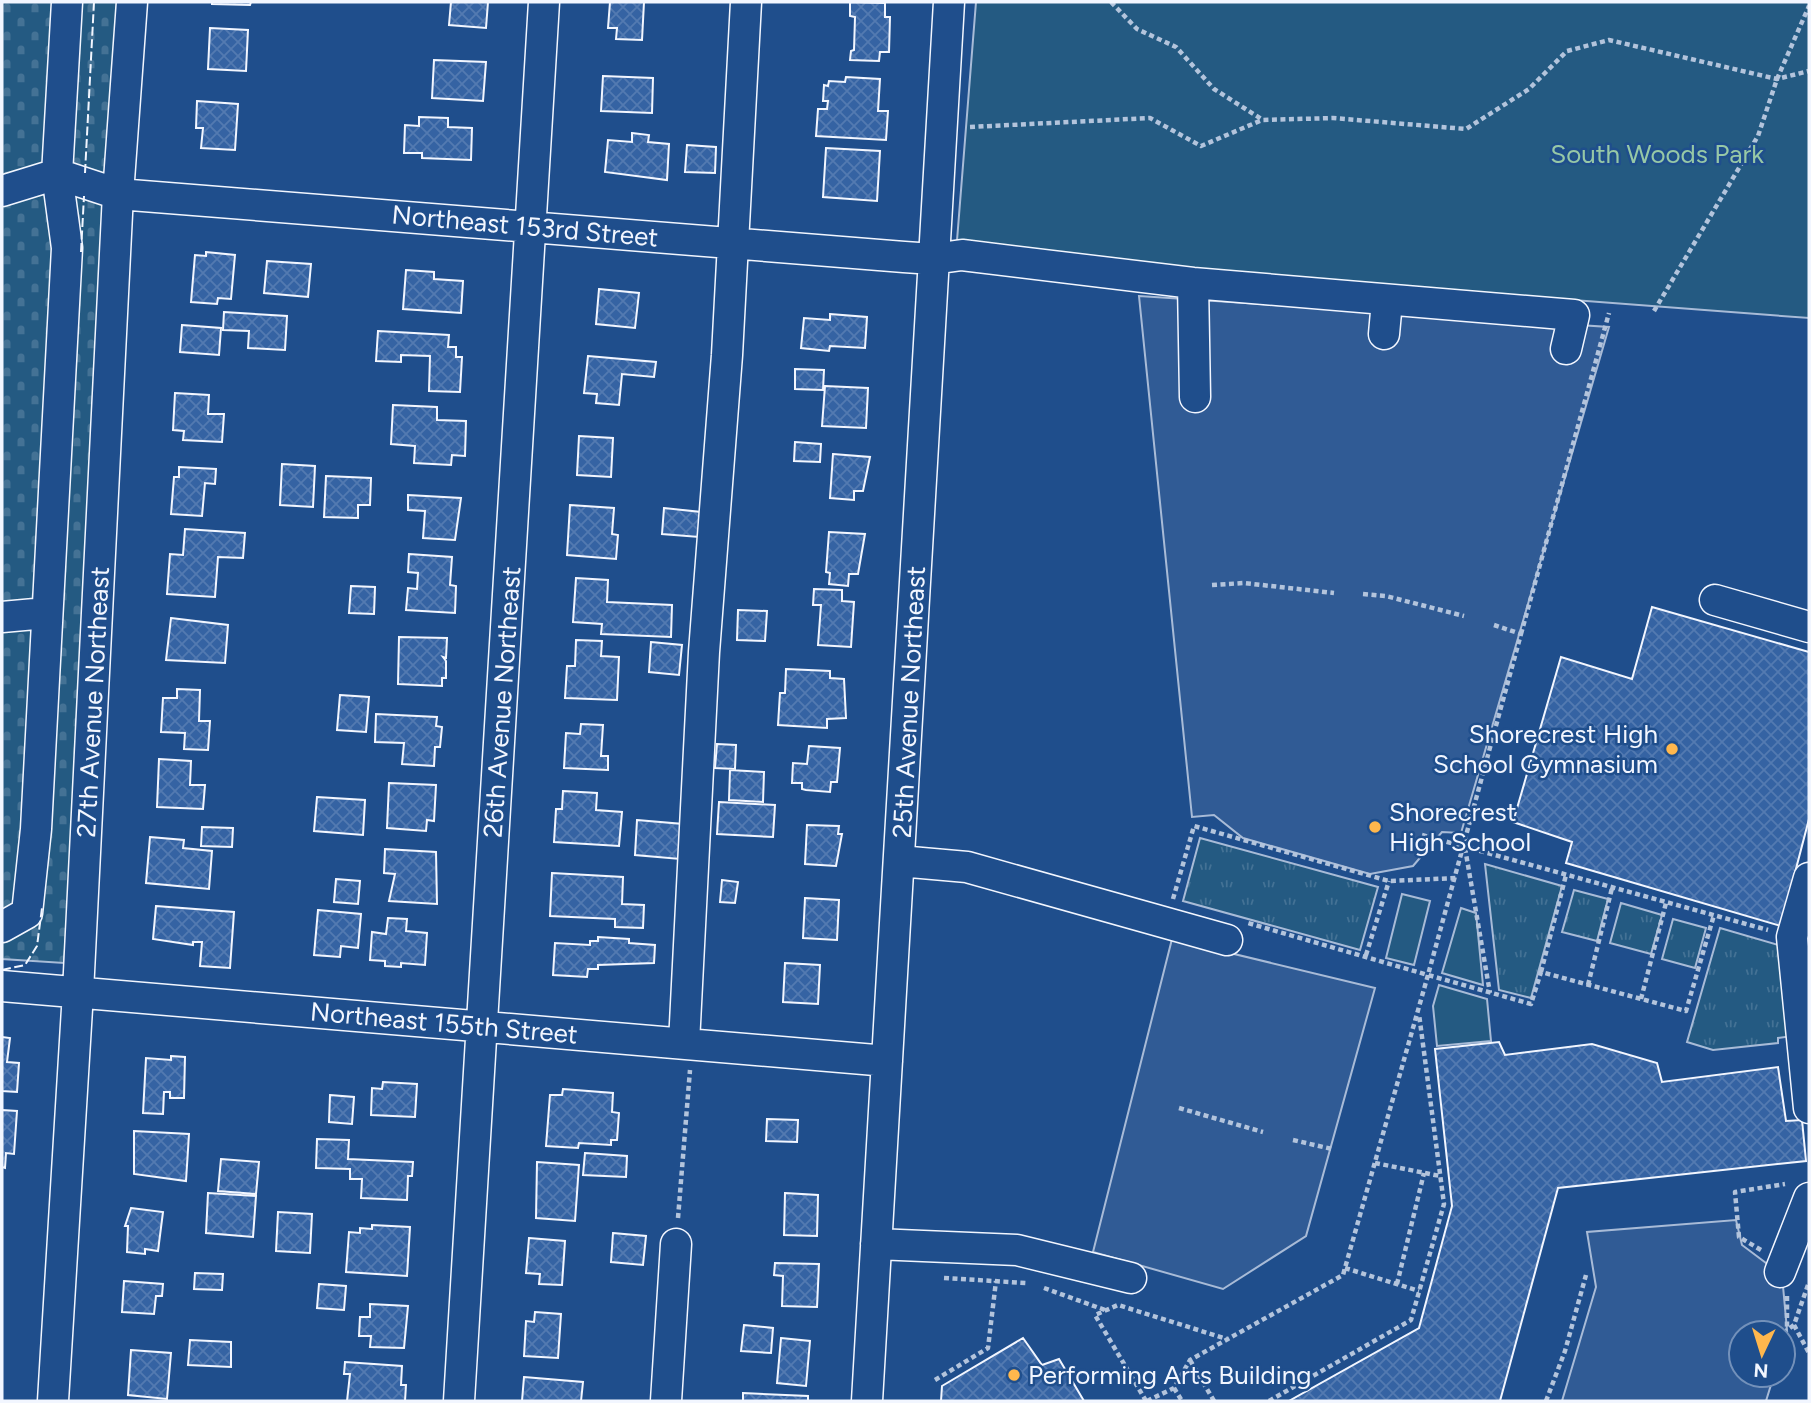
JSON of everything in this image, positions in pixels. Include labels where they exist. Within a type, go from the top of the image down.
[{"type":"street","points":[[2,927],[27,912],[36,829],[67,248],[57,174],[67,2]]},
{"type":"street","name":"27th Avenue Northeast","points":[[53,1401],[79,992],[118,194],[132,2]]},
{"type":"street","name":"26th Avenue Northeast","points":[[459,1401],[544,2]]},
{"type":"street","points":[[688,1044],[704,652],[727,355],[746,2]]},
{"type":"street","name":"25th Avenue Northeast","points":[[867,1401],[949,2]]},
{"type":"street","points":[[2,191],[57,174]]},
{"type":"street","name":"Northeast 153rd Street","points":[[57,174],[118,194],[933,259],[962,255],[1193,282],[1387,301],[1574,315],[1566,349]]},
{"type":"street","points":[[1193,282],[1195,397]]},
{"type":"street","points":[[1384,334],[1387,301]]},
{"type":"street","points":[[1715,600],[1809,626]]},
{"type":"street","points":[[2,617],[46,612]]},
{"type":"street","points":[[899,861],[967,867],[1232,930]]},
{"type":"street","points":[[1809,878],[1792,937],[1809,1108]]},
{"type":"street","name":"Northeast 155th Street","points":[[2,986],[887,1061]]},
{"type":"street","points":[[1780,1272],[1809,1198]]},
{"type":"street","points":[[666,1401],[676,1244]]},
{"type":"street","points":[[876,1244],[1017,1250],[1131,1278]]},
{"type":"path","points":[[1111,2],[1137,29],[1176,47],[1214,89],[1263,120]]},
{"type":"path","points":[[1654,311],[1758,136],[1777,79],[1809,6]]},
{"type":"path","points":[[970,127],[1150,118],[1201,146],[1263,120],[1333,118],[1466,129],[1529,89],[1567,51],[1609,40],[1777,79],[1809,71]]},
{"type":"path","points":[[1228,1339],[1118,1305],[1095,1315],[1147,1401],[1174,1388],[1190,1360],[1228,1339],[1343,1275],[1465,847],[1609,313]]},
{"type":"path","points":[[1212,585],[1244,583],[1334,593]]},
{"type":"path","points":[[1363,594],[1386,596],[1464,616]]},
{"type":"path","points":[[1494,625],[1521,634]]},
{"type":"path","points":[[1172,903],[1194,826],[1388,881],[1456,878]]},
{"type":"path","points":[[1422,835],[1792,937]]},
{"type":"path","points":[[1465,847],[1490,992]]},
{"type":"path","points":[[1232,930],[1366,955],[1531,1004],[1566,875]]},
{"type":"path","points":[[1366,955],[1388,881]]},
{"type":"path","points":[[1588,985],[1612,888]]},
{"type":"path","points":[[1641,999],[1666,903]]},
{"type":"path","points":[[1541,972],[1686,1011],[1714,915]]},
{"type":"path","points":[[1269,1401],[1411,1320],[1444,1205],[1418,1009]]},
{"type":"path","points":[[676,1244],[688,1044]]},
{"type":"path","points":[[1179,1108],[1263,1132]]},
{"type":"path","points":[[1293,1140],[1332,1149]]},
{"type":"path","points":[[1374,1163],[1440,1176]]},
{"type":"path","points":[[1397,1284],[1424,1173]]},
{"type":"path","points":[[1345,1269],[1419,1291]]},
{"type":"path","points":[[1546,1401],[1566,1351],[1587,1275]]},
{"type":"path","points":[[934,1277],[1032,1284],[1106,1310]]},
{"type":"path","points":[[934,1380],[988,1348],[996,1281]]},
{"type":"path","points":[[1796,1319],[1809,1282]]},
{"type":"path","points":[[1797,1331],[1809,1353]]},
{"type":"path","points":[[1190,1360],[1214,1401]]},
{"type":"path","points":[[1174,1388],[1181,1401]]},
{"type":"green space","points":[[2,2],[131,2],[64,963],[2,959]]},
{"type":"green space","name":"South Woods Park","points":[[976,2],[1809,2],[1809,318],[956,253]]},
{"type":"green space","points":[[1200,838],[1378,887],[1360,950],[1183,901]]},
{"type":"green space","points":[[1485,864],[1562,886],[1531,998],[1499,990]]},
{"type":"green space","points":[[1574,890],[1608,899],[1597,941],[1562,932]]},
{"type":"green space","points":[[1402,894],[1430,901],[1414,965],[1386,958]]},
{"type":"green space","points":[[1621,903],[1662,915],[1651,954],[1610,943]]},
{"type":"green space","points":[[1461,908],[1476,913],[1483,985],[1442,973]]},
{"type":"green space","points":[[1673,919],[1706,928],[1695,968],[1662,959]]},
{"type":"green space","points":[[1720,928],[1782,946],[1793,1036],[1778,1038],[1778,1043],[1713,1050],[1687,1042]]},
{"type":"green space","points":[[1439,985],[1487,999],[1491,1041],[1437,1046],[1433,1006]]},
{"type":"shaded area","points":[[1139,296],[1609,327],[1461,833],[1442,832],[1413,866],[1370,874],[1243,838],[1214,815],[1192,817]]},
{"type":"shaded area","points":[[1172,939],[1375,988],[1306,1236],[1223,1289],[1093,1252]]},
{"type":"shaded area","points":[[1736,1220],[1742,1245],[1782,1275],[1786,1319],[1727,1319],[1727,1389],[1770,1389],[1766,1401],[1562,1401],[1596,1287],[1587,1232]]},
{"type":"building","points":[[212,2],[251,2],[250,5]]},
{"type":"building","points":[[451,2],[488,2],[486,28],[449,25]]},
{"type":"building","points":[[610,2],[644,2],[642,40],[616,39],[617,28],[608,28]]},
{"type":"building","points":[[850,2],[885,3],[885,17],[890,17],[889,52],[880,52],[879,61],[850,60],[851,51],[854,50],[855,17],[850,16]]},
{"type":"building","points":[[210,28],[248,30],[246,71],[208,69]]},
{"type":"building","points":[[434,60],[486,62],[483,101],[432,98]]},
{"type":"building","points":[[603,76],[653,78],[652,113],[601,111]]},
{"type":"building","points":[[846,77],[880,79],[878,111],[888,111],[886,140],[816,136],[818,109],[827,109],[828,101],[823,101],[824,85],[828,86],[829,81],[845,82]]},
{"type":"building","points":[[197,101],[238,104],[235,150],[201,148],[203,128],[196,128]]},
{"type":"building","points":[[419,117],[448,118],[448,127],[472,128],[471,160],[422,158],[422,153],[404,153],[405,125],[419,126]]},
{"type":"building","points":[[632,133],[649,135],[648,142],[669,144],[667,180],[605,172],[608,140],[632,142]]},
{"type":"building","points":[[687,145],[716,147],[715,173],[685,172]]},
{"type":"building","points":[[826,148],[880,151],[877,201],[823,197]]},
{"type":"building","points":[[206,252],[235,255],[231,299],[218,298],[217,304],[191,302],[195,255],[206,256]]},
{"type":"building","points":[[267,261],[311,264],[308,297],[264,293]]},
{"type":"building","points":[[406,270],[434,272],[434,279],[463,281],[461,313],[403,309]]},
{"type":"building","points":[[599,289],[639,293],[635,328],[596,324]]},
{"type":"building","points":[[224,312],[287,316],[285,350],[248,348],[249,331],[223,330]]},
{"type":"building","points":[[830,314],[867,317],[865,348],[830,346],[829,351],[801,348],[804,318],[830,320]]},
{"type":"building","points":[[182,325],[221,328],[219,355],[180,352]]},
{"type":"building","points":[[378,331],[449,335],[448,347],[456,347],[456,357],[462,357],[460,392],[429,391],[430,356],[401,355],[401,362],[376,361]]},
{"type":"building","points":[[588,356],[656,362],[654,377],[622,374],[619,405],[596,403],[597,394],[584,393]]},
{"type":"building","points":[[795,369],[824,370],[823,390],[795,389]]},
{"type":"building","points":[[825,386],[868,388],[866,428],[822,426]]},
{"type":"building","points":[[175,393],[209,395],[208,414],[224,414],[222,442],[183,440],[184,431],[173,430]]},
{"type":"building","points":[[393,405],[437,407],[437,420],[466,421],[465,456],[452,455],[451,465],[414,463],[415,446],[391,444]]},
{"type":"building","points":[[579,436],[613,438],[611,477],[577,475]]},
{"type":"building","points":[[795,442],[821,444],[820,462],[794,461]]},
{"type":"building","points":[[833,454],[870,457],[863,491],[854,491],[854,500],[830,498]]},
{"type":"building","points":[[282,464],[315,466],[313,507],[280,505]]},
{"type":"building","points":[[179,467],[216,469],[215,484],[205,483],[202,516],[171,514],[174,477],[179,477]]},
{"type":"building","points":[[326,476],[371,478],[370,505],[358,505],[358,518],[324,517]]},
{"type":"building","points":[[408,495],[461,498],[455,540],[423,538],[425,511],[408,510]]},
{"type":"building","points":[[570,505],[614,508],[612,534],[618,535],[616,559],[567,555]]},
{"type":"building","points":[[664,508],[701,512],[699,537],[662,534]]},
{"type":"building","points":[[185,529],[245,533],[243,558],[218,557],[215,597],[167,594],[170,554],[183,555]]},
{"type":"building","points":[[829,532],[865,534],[858,574],[849,574],[848,586],[829,584],[830,573],[826,572]]},
{"type":"building","points":[[409,554],[452,557],[450,585],[456,586],[455,613],[406,610],[408,588],[417,589],[418,573],[408,572]]},
{"type":"building","points":[[576,578],[608,580],[607,602],[672,605],[671,637],[601,634],[602,624],[573,622]]},
{"type":"building","points":[[351,586],[375,587],[374,614],[349,613]]},
{"type":"building","points":[[814,589],[842,590],[842,601],[854,602],[851,647],[818,645],[821,605],[813,605]]},
{"type":"building","name":"Shorecrest High School Gymnasium","points":[[1652,607],[1809,652],[1809,819],[1781,926],[1566,863],[1572,842],[1513,822],[1561,657],[1632,679]]},
{"type":"building","points":[[738,610],[767,611],[765,641],[737,640]]},
{"type":"building","points":[[171,618],[228,625],[225,663],[166,660]]},
{"type":"building","points":[[399,637],[447,638],[446,658],[443,657],[446,661],[446,678],[442,678],[442,686],[398,684]]},
{"type":"building","points":[[576,640],[602,641],[601,656],[619,657],[617,700],[565,698],[567,666],[575,666]]},
{"type":"building","points":[[651,642],[682,645],[679,675],[649,672]]},
{"type":"building","points":[[786,669],[830,671],[830,678],[844,679],[846,718],[827,719],[827,728],[778,725],[780,693],[785,693]]},
{"type":"building","points":[[177,689],[200,690],[199,721],[210,721],[208,750],[184,749],[185,733],[161,732],[163,698],[177,698]]},
{"type":"building","points":[[340,695],[369,697],[366,732],[337,730]]},
{"type":"building","points":[[376,714],[437,717],[436,726],[442,727],[440,747],[435,747],[434,766],[402,764],[404,743],[375,742]]},
{"type":"building","points":[[581,724],[603,725],[601,756],[608,756],[608,770],[564,768],[566,733],[580,734]]},
{"type":"building","points":[[717,744],[736,745],[735,769],[715,768]]},
{"type":"building","points":[[809,746],[840,748],[837,782],[831,782],[830,792],[806,790],[802,789],[802,783],[792,783],[793,763],[807,764]]},
{"type":"building","points":[[159,759],[191,761],[190,785],[205,785],[203,809],[157,807]]},
{"type":"building","points":[[730,770],[764,772],[763,802],[729,800]]},
{"type":"building","points":[[389,783],[436,785],[434,821],[427,820],[426,831],[387,828]]},
{"type":"building","points":[[563,791],[597,793],[596,810],[622,812],[619,846],[554,842],[556,809],[562,809]]},
{"type":"building","points":[[317,797],[365,800],[363,835],[314,831]]},
{"type":"building","points":[[719,802],[775,805],[773,837],[717,834]]},
{"type":"building","points":[[637,820],[683,824],[680,859],[635,855]]},
{"type":"building","points":[[807,825],[839,826],[838,834],[842,834],[836,866],[805,864]]},
{"type":"building","points":[[202,827],[233,828],[232,847],[201,846]]},
{"type":"building","points":[[150,837],[184,840],[183,848],[212,851],[209,889],[146,883]]},
{"type":"building","points":[[385,849],[436,852],[437,904],[389,901],[395,874],[384,873]]},
{"type":"building","points":[[552,873],[623,877],[622,904],[644,905],[643,928],[615,927],[615,919],[550,916]]},
{"type":"building","points":[[336,879],[360,881],[358,904],[334,902]]},
{"type":"building","points":[[722,880],[738,882],[735,903],[720,902]]},
{"type":"building","points":[[805,898],[839,900],[837,940],[803,938]]},
{"type":"building","points":[[156,906],[234,912],[230,968],[200,966],[202,942],[193,942],[193,945],[153,939]]},
{"type":"building","points":[[318,910],[361,914],[358,948],[341,946],[340,957],[314,955]]},
{"type":"building","points":[[388,918],[407,919],[406,931],[427,933],[425,965],[401,963],[401,967],[385,966],[385,961],[370,960],[372,932],[386,934]]},
{"type":"building","points":[[598,937],[629,939],[629,943],[655,945],[654,963],[598,965],[598,969],[588,969],[587,977],[553,975],[555,943],[590,945],[590,941],[598,941]]},
{"type":"building","points":[[785,963],[820,965],[818,1004],[783,1002]]},
{"type":"building","points":[[2,1037],[10,1038],[7,1062],[19,1063],[17,1092],[2,1091]]},
{"type":"building","points":[[1499,1042],[1505,1055],[1592,1044],[1657,1063],[1662,1082],[1778,1067],[1786,1121],[1802,1120],[1806,1161],[1558,1188],[1500,1401],[1289,1401],[1419,1328],[1452,1206],[1435,1049]]},
{"type":"building","points":[[171,1056],[185,1057],[184,1098],[170,1098],[170,1092],[164,1092],[163,1114],[143,1113],[146,1058],[171,1060]]},
{"type":"building","points":[[383,1082],[417,1084],[415,1117],[371,1115],[372,1088],[382,1089]]},
{"type":"building","points":[[563,1089],[613,1093],[612,1112],[619,1113],[617,1140],[611,1140],[611,1145],[579,1143],[578,1148],[546,1146],[550,1095],[562,1095]]},
{"type":"building","points":[[330,1095],[354,1097],[352,1124],[329,1122]]},
{"type":"building","points":[[2,1110],[17,1111],[14,1154],[6,1153],[5,1168],[2,1167]]},
{"type":"building","points":[[767,1119],[798,1120],[797,1142],[766,1141]]},
{"type":"building","points":[[134,1131],[189,1134],[186,1181],[134,1174]]},
{"type":"building","points":[[317,1139],[349,1140],[348,1159],[413,1162],[412,1176],[408,1176],[407,1200],[361,1198],[362,1179],[350,1179],[350,1169],[316,1168]]},
{"type":"building","points":[[585,1153],[627,1156],[626,1177],[583,1175]]},
{"type":"building","points":[[221,1159],[259,1162],[256,1194],[218,1191]]},
{"type":"building","points":[[537,1162],[579,1165],[575,1221],[536,1218]]},
{"type":"building","points":[[208,1193],[256,1196],[253,1237],[206,1233]]},
{"type":"building","points":[[785,1193],[818,1195],[817,1236],[784,1235]]},
{"type":"building","points":[[131,1208],[163,1212],[158,1251],[145,1249],[145,1254],[127,1252],[128,1226],[125,1226]]},
{"type":"building","points":[[278,1212],[312,1214],[310,1253],[276,1251]]},
{"type":"building","points":[[372,1225],[410,1227],[407,1276],[346,1272],[349,1232],[360,1233],[360,1228],[372,1229]]},
{"type":"building","points":[[613,1233],[646,1236],[643,1265],[611,1262]]},
{"type":"building","points":[[529,1238],[565,1241],[562,1285],[539,1284],[540,1274],[526,1273]]},
{"type":"building","points":[[775,1263],[819,1264],[817,1307],[782,1306],[783,1276],[774,1275]]},
{"type":"building","points":[[195,1273],[223,1274],[222,1290],[194,1289]]},
{"type":"building","points":[[124,1281],[163,1284],[162,1296],[156,1296],[154,1314],[122,1312]]},
{"type":"building","points":[[319,1284],[346,1286],[344,1310],[317,1308]]},
{"type":"building","points":[[370,1304],[408,1306],[404,1348],[370,1347],[371,1336],[359,1336],[360,1317],[370,1317]]},
{"type":"building","points":[[535,1312],[561,1314],[558,1358],[524,1356],[526,1321],[534,1322]]},
{"type":"building","points":[[744,1325],[773,1328],[771,1353],[741,1351]]},
{"type":"building","points":[[781,1338],[810,1341],[806,1386],[777,1383]]},
{"type":"building","name":"Performing Arts Building","points":[[1023,1338],[1042,1365],[1059,1359],[1084,1401],[941,1401],[942,1386]]},
{"type":"building","points":[[190,1340],[231,1342],[231,1367],[188,1365]]},
{"type":"building","points":[[131,1350],[171,1353],[167,1399],[128,1395]]},
{"type":"building","points":[[345,1362],[402,1366],[401,1385],[406,1385],[405,1401],[347,1401],[350,1374],[344,1374]]},
{"type":"building","points":[[524,1377],[583,1382],[581,1401],[522,1401]]},
{"type":"building","points":[[743,1393],[808,1396],[808,1401],[743,1401]]},
{"type":"fence","points":[[85,173],[94,2]]},
{"type":"fence","points":[[81,252],[84,196]]},
{"type":"fence","points":[[2,970],[25,965],[37,946],[42,908]]},
{"type":"place","name":"Shorecrest High School Gymnasium","points":[[1672,749]]},
{"type":"place","name":"Shorecrest High School","points":[[1375,827]]},
{"type":"place","name":"Performing Arts Building","points":[[1014,1375]]}]
